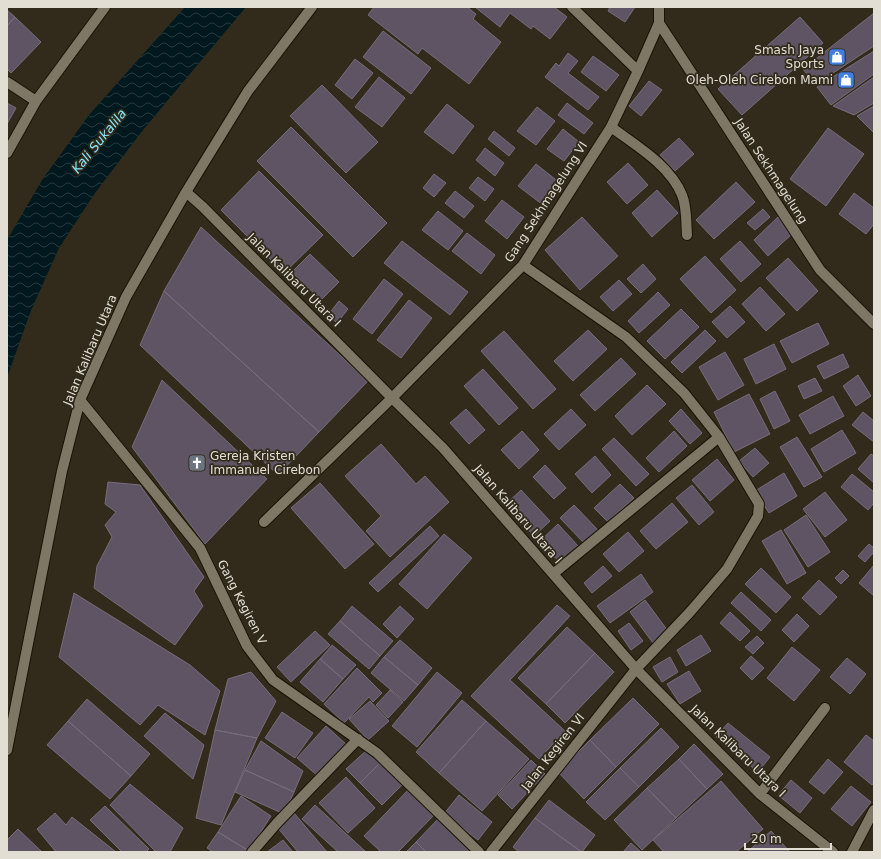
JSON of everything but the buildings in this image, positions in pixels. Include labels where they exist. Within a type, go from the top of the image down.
[{"type":"street","points":[[7,153],[36,101],[105,7]]},
{"type":"street","name":"Jalan Kalibaru Utara","points":[[7,750],[62,471],[80,400],[126,297],[186,192],[248,91],[312,7]]},
{"type":"street","points":[[572,7],[638,71]]},
{"type":"street","name":"Gang Sekhmagelung VI","points":[[264,522],[392,398],[523,265],[611,126],[638,71],[659,23],[659,7]]},
{"type":"street","name":"Jalan Sekhmagelung","points":[[659,23],[820,270],[874,324]]},
{"type":"street","points":[[7,82],[36,101]]},
{"type":"street","points":[[611,126],[661,165],[673,180],[682,194],[687,235]]},
{"type":"street","name":"Jalan Kalibaru Utara I","points":[[186,192],[203,207],[443,448],[636,669],[760,794],[833,852]]},
{"type":"street","name":"Jalan Kegiren VI","points":[[492,852],[636,669],[690,612],[727,569],[759,512],[760,504],[719,437],[684,393],[626,337],[523,265]]},
{"type":"street","name":"Gang Kegiren V","points":[[80,400],[200,548],[247,646],[273,680],[377,753],[479,852]]},
{"type":"street","points":[[553,574],[719,437]]},
{"type":"street","points":[[760,794],[824,708]]},
{"type":"street","points":[[252,852],[276,823],[358,739]]},
{"type":"street","points":[[852,852],[874,810]]},
{"type":"water","name":"Kali Sukalila","points":[[185,7],[246,7],[143,130],[95,193],[59,248],[30,313],[7,378],[7,240],[42,180],[89,115]]},
{"type":"place","name":"Smash Jaya Sports","points":[[837,57]]},
{"type":"place","name":"Oleh-Oleh Cirebon Mami","points":[[846,80]]},
{"type":"place","name":"Gereja Kristen Immanuel Cirebon","points":[[197,463]]}]
